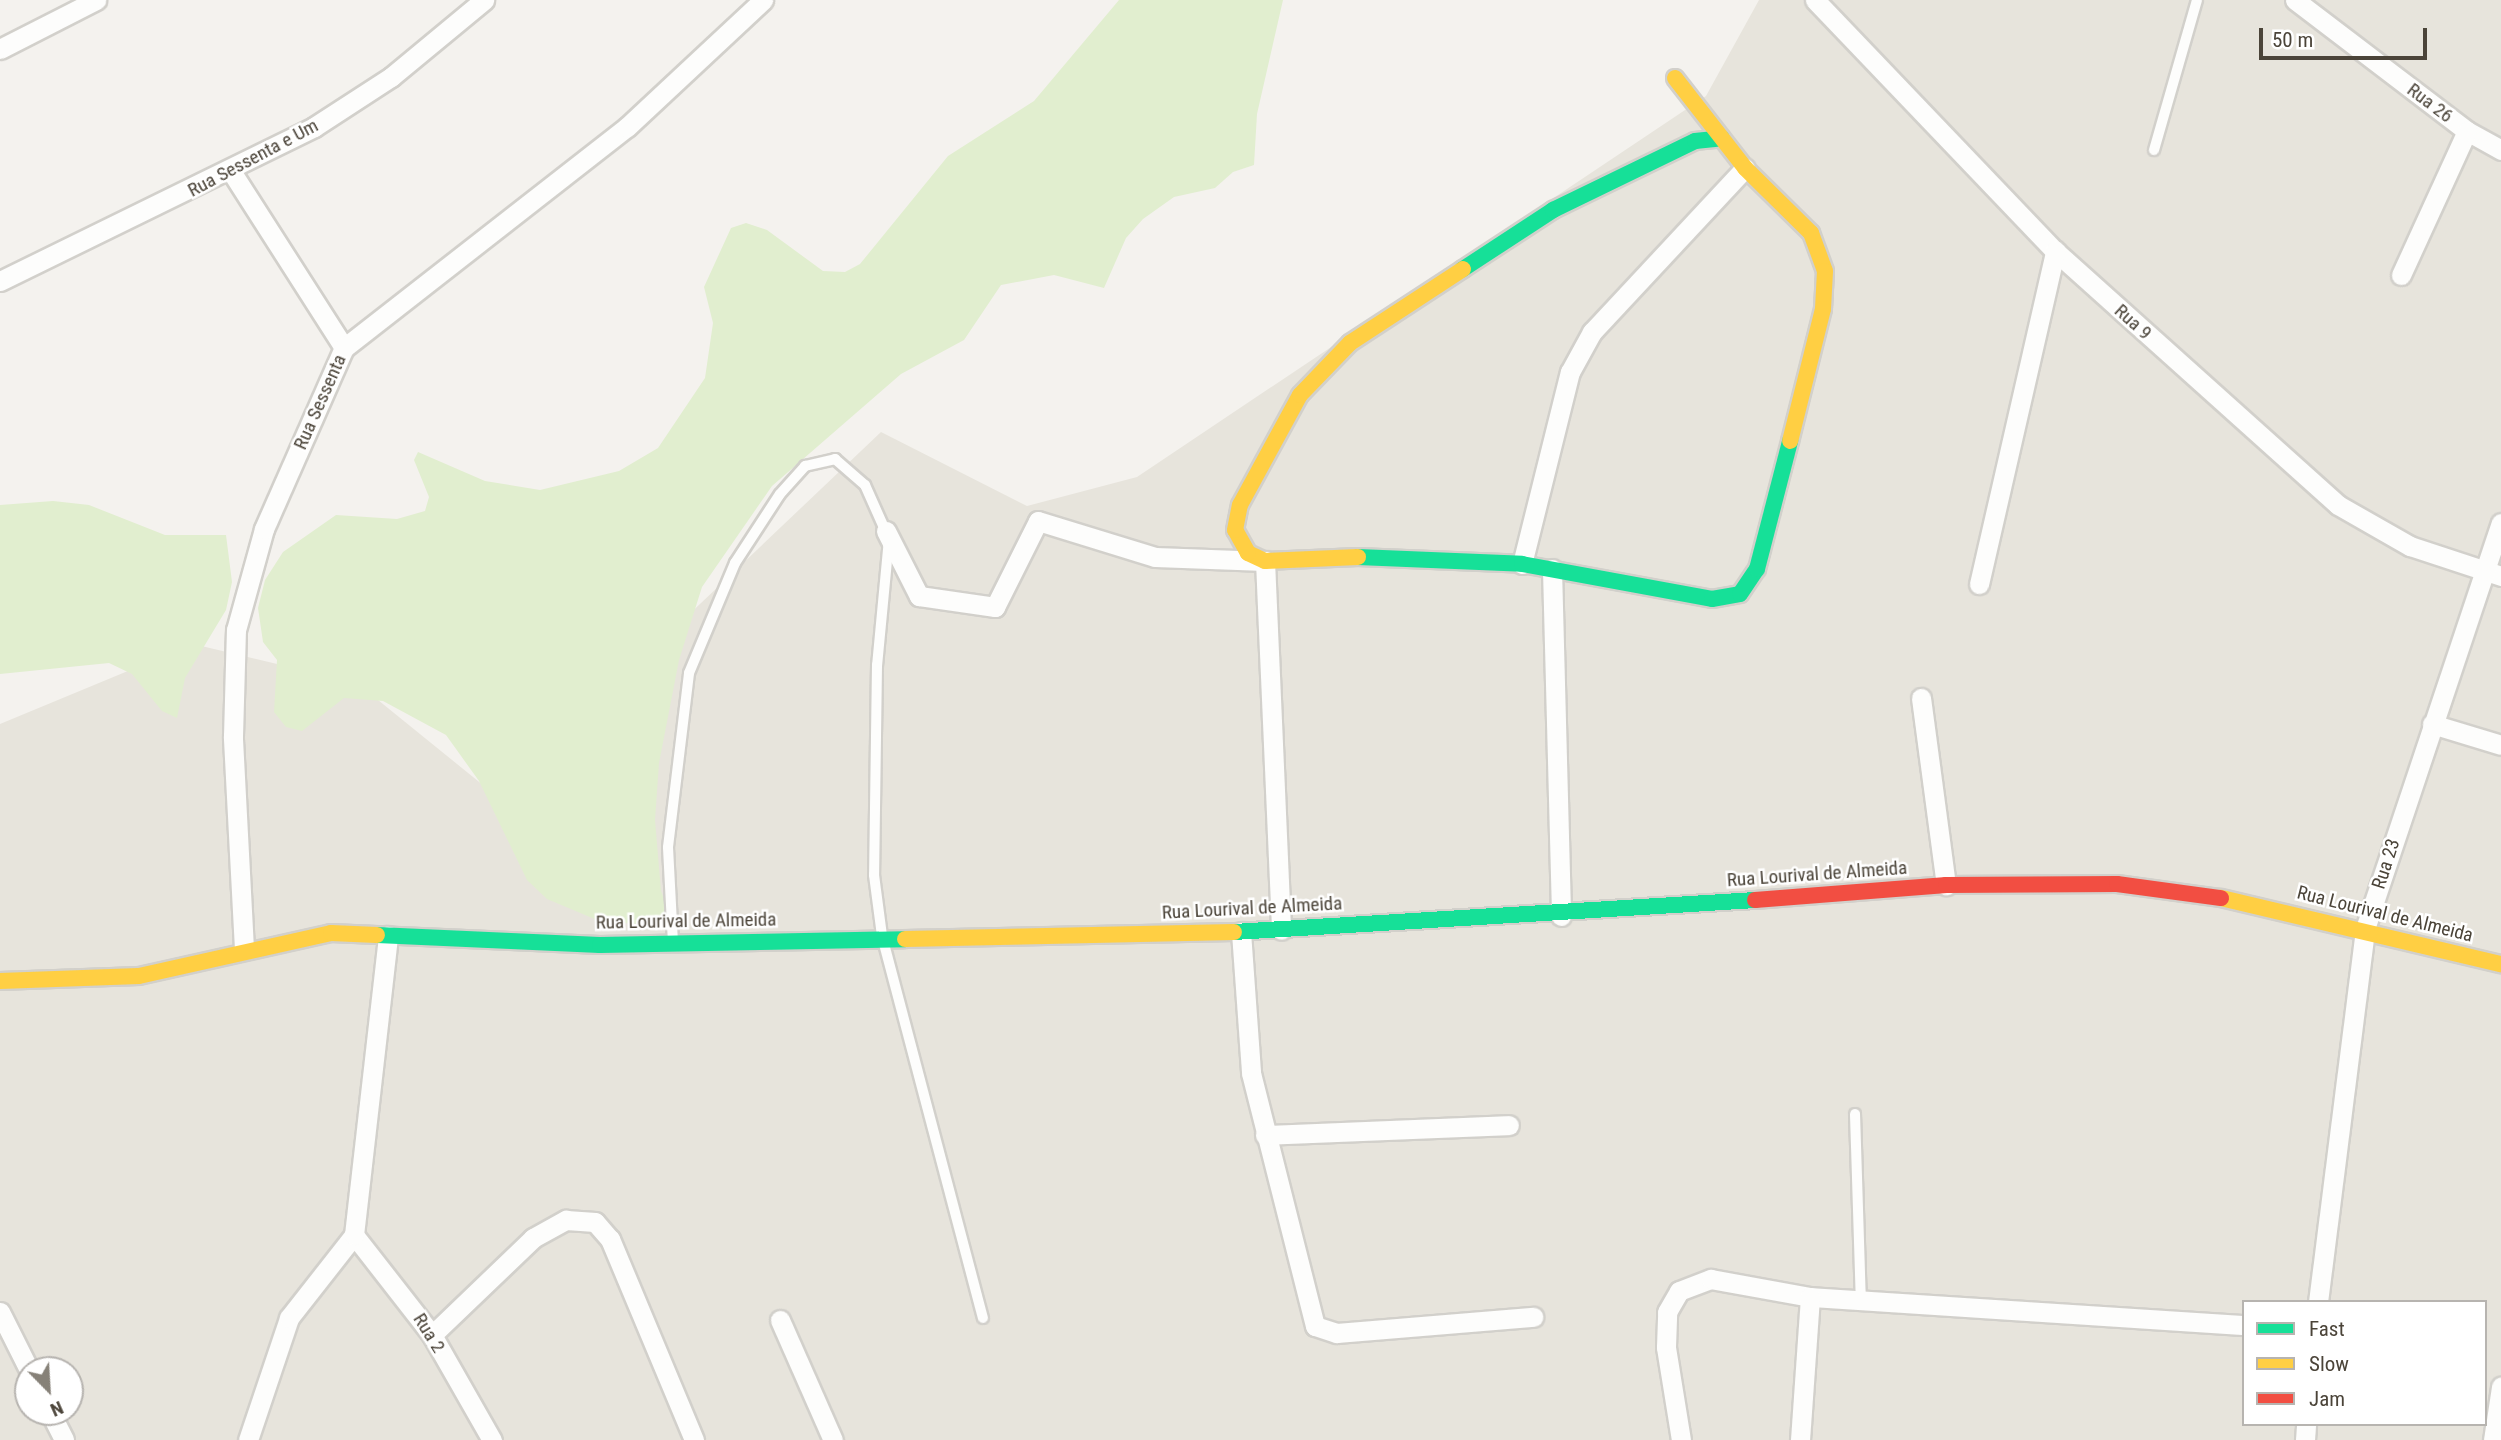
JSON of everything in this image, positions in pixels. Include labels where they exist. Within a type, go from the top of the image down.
[{"type":"street","points":[[0,49],[96,0]]},
{"type":"street","name":"Rua Sessenta e Um","points":[[0,281],[231,171],[391,77],[484,0]]},
{"type":"street","name":"Rua 9","points":[[1815,0],[2055,251],[2338,505],[2410,546],[2493,575]]},
{"type":"street","name":"Rua 26","points":[[2295,0],[2467,131],[2501,150]]},
{"type":"street","name":"Rua Sessenta","points":[[244,948],[233,736],[236,630],[264,529],[344,348],[627,127],[754,3]]},
{"type":"street","points":[[886,531],[919,596],[995,607],[1038,521],[1155,557],[1265,561],[1315,555],[1522,564],[1730,599],[1757,569],[1823,309],[1825,271],[1811,233],[1745,168],[1675,78]]},
{"type":"street","points":[[2401,275],[2467,131]]},
{"type":"street","points":[[1281,930],[1265,561],[1239,541],[1235,520],[1240,505],[1300,395],[1350,343],[1553,210],[1695,141],[1722,138]]},
{"type":"street","points":[[1522,564],[1570,372],[1592,332],[1745,168]]},
{"type":"street","points":[[231,171],[344,348]]},
{"type":"street","points":[[1979,584],[2055,251]]},
{"type":"street","name":"Rua 23","points":[[2318,1300],[2365,929],[2432,724],[2493,575],[2501,523]]},
{"type":"street","points":[[1552,569],[1562,916]]},
{"type":"street","points":[[1921,698],[1946,885]]},
{"type":"street","points":[[2432,724],[2501,745]]},
{"type":"street","name":"Rua Lourival de Almeida","points":[[0,981],[139,975],[244,948],[331,933],[673,943],[882,936],[1241,932],[1562,916],[1946,885],[2116,884],[2248,901],[2501,964]]},
{"type":"street","points":[[1241,932],[1251,1073],[1315,1325],[1337,1333],[1533,1317]]},
{"type":"street","points":[[248,1440],[289,1318],[354,1236],[388,936]]},
{"type":"street","points":[[1265,1135],[1509,1125]]},
{"type":"street","points":[[432,1335],[533,1238],[566,1220],[594,1222],[610,1238],[694,1440]]},
{"type":"street","name":"Rua 2","points":[[354,1236],[432,1335],[492,1440]]},
{"type":"street","points":[[1681,1440],[1666,1348],[1667,1312],[1679,1291],[1711,1279],[1810,1297],[2242,1325]]},
{"type":"street","points":[[1800,1440],[1810,1297]]},
{"type":"street","points":[[0,1312],[22,1356]]},
{"type":"street","points":[[780,1320],[833,1440]]},
{"type":"street","points":[[2493,1440],[2501,1387]]},
{"type":"lane","points":[[2154,150],[2197,0]]},
{"type":"lane","points":[[673,943],[668,847],[689,673],[735,563],[780,494],[818,460],[835,459],[852,471],[886,531],[877,666],[874,875],[882,936],[983,1318]]},
{"type":"lane","points":[[1855,1114],[1861,1301]]},
{"type":"shaded area","points":[[1759,0],[2501,0],[2501,1440],[0,1440],[0,724],[193,644],[357,683],[636,909],[661,641],[881,432],[1027,506],[1137,477],[1706,96]]},
{"type":"green space","points":[[1119,0],[1283,0],[1257,114],[1254,165],[1233,172],[1215,188],[1174,197],[1143,219],[1126,238],[1104,288],[1054,275],[1001,285],[964,340],[901,374],[772,486],[702,587],[679,660],[659,763],[655,820],[661,891],[675,928],[597,920],[547,899],[527,880],[479,781],[446,735],[383,701],[344,698],[302,731],[286,727],[274,712],[277,660],[263,642],[258,608],[265,580],[283,552],[336,515],[397,519],[425,511],[429,497],[414,460],[418,452],[485,481],[540,490],[619,471],[658,448],[705,378],[713,323],[704,287],[731,228],[746,223],[767,230],[823,271],[845,272],[860,264],[948,156],[1034,101]]},
{"type":"green space","points":[[53,501],[89,505],[165,535],[226,535],[232,582],[226,610],[185,678],[177,718],[162,711],[132,674],[109,663],[0,674],[0,505]]},
{"type":"traffic: fast","points":[[1463,269],[1553,210],[1695,141],[1722,138]]},
{"type":"traffic: fast","points":[[1358,557],[1522,564],[1712,599],[1740,594],[1757,569],[1790,441]]},
{"type":"traffic: fast","points":[[1234,932],[1755,900]]},
{"type":"traffic: fast","points":[[377,935],[600,945],[905,939]]},
{"type":"traffic: slow","points":[[1675,78],[1745,168],[1811,233],[1825,271],[1823,309],[1790,441]]},
{"type":"traffic: slow","points":[[1358,557],[1265,561],[1248,553],[1235,530],[1240,505],[1300,395],[1350,343],[1463,269]]},
{"type":"traffic: slow","points":[[2221,898],[2501,964]]},
{"type":"traffic: slow","points":[[905,939],[1234,932]]},
{"type":"traffic: slow","points":[[0,981],[139,976],[331,933],[377,935]]},
{"type":"traffic: jam","points":[[1755,900],[1946,885],[2117,884],[2221,898]]}]
